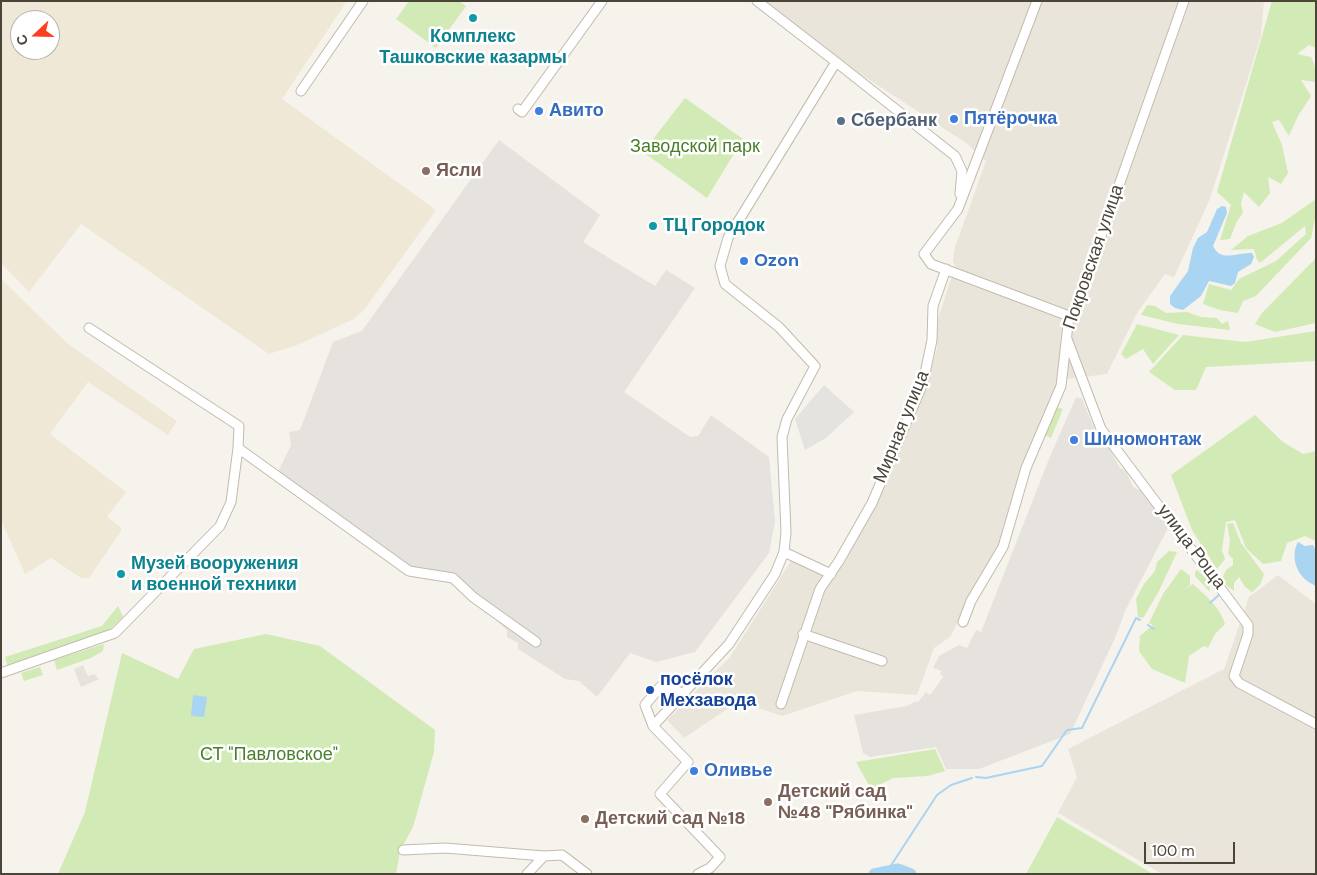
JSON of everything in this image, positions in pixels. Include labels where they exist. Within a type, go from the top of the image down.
[{"type":"street","points":[[301,91],[363,1]]},
{"type":"street","points":[[518,108],[522,112],[602,1]]},
{"type":"street","points":[[756,1],[915,122],[955,156],[962,171],[960,204]]},
{"type":"street","points":[[1036,1],[960,204],[924,254],[931,264],[1069,316]]},
{"type":"street","name":"Покровская улица","points":[[963,622],[971,601],[1003,547],[1026,468],[1062,386],[1069,316],[1075,310],[1184,1]]},
{"type":"street","points":[[653,726],[729,644],[775,574],[784,552],[786,532],[782,437],[788,419],[815,366],[779,327],[725,284],[720,266],[728,238],[836,62]]},
{"type":"street","name":"Мирная улица","points":[[781,704],[803,634],[820,589],[872,503],[923,383],[932,340],[934,306],[946,269]]},
{"type":"street","points":[[1,673],[115,633],[220,526],[231,502],[239,426],[89,328]]},
{"type":"street","name":"улица Роща","points":[[1066,337],[1102,429],[1248,625],[1248,634],[1234,676],[1239,683],[1316,724]]},
{"type":"street","points":[[238,448],[409,571],[453,578],[473,597],[536,642]]},
{"type":"street","points":[[784,552],[830,574]]},
{"type":"street","points":[[803,634],[882,661]]},
{"type":"street","points":[[684,693],[661,686],[646,705],[653,726],[688,762],[660,794],[720,857],[710,868],[698,874]]},
{"type":"street","points":[[403,850],[445,848],[544,856],[562,855],[587,874]]},
{"type":"street","points":[[527,874],[544,856]]},
{"type":"shaded area","points":[[1,1],[347,1],[282,99],[436,210],[364,310],[354,319],[297,345],[269,354],[81,224],[29,292],[1,263]]},
{"type":"shaded area","points":[[766,1],[1264,1],[1261,36],[1210,199],[1174,277],[1165,274],[1137,313],[1107,374],[1060,380],[1000,545],[950,637],[934,648],[917,695],[857,691],[782,716],[739,701],[684,738],[667,720],[730,657],[791,561],[832,579],[845,562],[885,483],[927,385],[937,348],[936,325],[955,266],[953,261],[955,247],[986,161],[966,143],[836,58]]},
{"type":"shaded area","points":[[499,140],[600,215],[583,242],[655,286],[666,270],[695,288],[624,392],[690,437],[698,436],[711,415],[769,457],[775,522],[769,553],[695,652],[656,662],[630,653],[597,697],[579,681],[565,679],[518,649],[518,643],[507,637],[507,630],[446,574],[409,567],[278,472],[291,445],[289,432],[300,430],[333,342],[362,331]]},
{"type":"shaded area","points":[[1,279],[68,344],[177,421],[168,435],[88,382],[50,434],[126,492],[107,517],[121,527],[121,531],[89,578],[81,578],[51,558],[25,574],[1,520]]},
{"type":"shaded area","points":[[824,385],[854,412],[826,438],[805,450],[795,419]]},
{"type":"shaded area","points":[[1076,397],[1082,399],[1094,428],[1093,432],[1104,439],[1120,468],[1126,471],[1133,487],[1144,492],[1159,510],[1164,523],[1169,526],[1126,609],[1115,638],[1070,734],[979,769],[946,769],[936,747],[870,757],[863,753],[854,715],[907,706],[916,701],[918,702],[926,692],[930,695],[943,677],[940,673],[942,671],[933,668],[939,656],[959,645],[967,648],[976,630],[981,632],[1049,459]]},
{"type":"shaded area","points":[[1278,575],[1316,604],[1316,874],[1162,874],[1058,813],[1077,777],[1068,749],[1224,669],[1249,597]]},
{"type":"shaded area","points":[[83,665],[88,676],[94,674],[99,679],[81,687],[74,669]]},
{"type":"green space","points":[[409,1],[459,1],[466,6],[436,48],[396,19]]},
{"type":"green space","points":[[1272,1],[1316,1],[1316,48],[1309,45],[1297,54],[1311,57],[1316,75],[1315,82],[1301,80],[1311,96],[1298,116],[1289,136],[1279,120],[1272,122],[1282,145],[1288,173],[1281,184],[1268,177],[1270,193],[1259,207],[1244,192],[1241,203],[1243,213],[1237,221],[1230,239],[1220,240],[1231,205],[1217,192]]},
{"type":"green space","name":"Заводской парк","points":[[685,98],[743,139],[707,198],[643,152]]},
{"type":"green space","points":[[1316,199],[1316,214],[1311,238],[1256,296],[1243,301],[1238,313],[1220,310],[1203,304],[1209,284],[1231,290],[1239,279],[1276,261],[1306,234],[1305,226],[1260,263],[1257,260],[1254,249],[1231,250],[1248,236],[1282,223]]},
{"type":"green space","points":[[1316,258],[1316,323],[1275,332],[1255,324],[1262,313]]},
{"type":"green space","points":[[1147,305],[1155,306],[1166,313],[1187,312],[1201,317],[1217,318],[1222,324],[1228,321],[1230,330],[1178,324],[1141,315]]},
{"type":"green space","points":[[1137,324],[1179,335],[1153,364],[1143,349],[1126,359],[1121,354]]},
{"type":"green space","points":[[1316,331],[1316,361],[1206,367],[1196,390],[1175,390],[1149,372],[1183,335],[1245,342]]},
{"type":"green space","points":[[1056,407],[1063,409],[1051,438],[1045,435]]},
{"type":"green space","points":[[1255,415],[1283,442],[1303,454],[1316,451],[1316,541],[1305,536],[1287,543],[1281,561],[1263,564],[1246,548],[1235,520],[1226,522],[1222,550],[1225,559],[1217,569],[1192,530],[1171,475]]},
{"type":"green space","points":[[1233,523],[1241,543],[1264,574],[1260,585],[1252,592],[1245,587],[1239,577],[1234,583],[1234,591],[1221,581],[1226,570],[1233,565],[1233,559],[1228,554],[1230,540],[1227,524]]},
{"type":"green space","points":[[1169,551],[1177,552],[1159,591],[1143,618],[1138,617],[1136,599],[1144,584],[1155,571],[1157,562]]},
{"type":"green space","points":[[1181,569],[1190,576],[1190,585],[1184,590],[1193,584],[1216,607],[1225,624],[1215,634],[1208,648],[1204,646],[1189,656],[1185,683],[1152,669],[1139,651],[1140,636],[1153,625],[1149,623],[1163,594]]},
{"type":"green space","points":[[1197,570],[1209,580],[1210,592],[1195,576]]},
{"type":"green space","points":[[118,606],[123,617],[107,632],[8,667],[5,657],[102,626]]},
{"type":"green space","name":"СТ \"Павловское\"","points":[[266,634],[320,646],[435,730],[434,752],[413,827],[400,851],[396,874],[58,874],[85,812],[122,653],[178,679],[194,649]]},
{"type":"green space","points":[[104,644],[103,651],[91,658],[57,670],[54,660]]},
{"type":"green space","points":[[40,667],[43,675],[24,681],[21,673]]},
{"type":"green space","points":[[935,749],[945,771],[928,776],[893,778],[871,789],[856,762]]},
{"type":"green space","points":[[1057,817],[1153,874],[1026,874]]},
{"type":"water","points":[[1222,206],[1226,207],[1227,213],[1213,246],[1220,254],[1230,256],[1252,253],[1254,257],[1251,264],[1238,272],[1235,283],[1231,286],[1209,281],[1201,296],[1183,310],[1175,308],[1170,304],[1170,296],[1188,271],[1193,248],[1198,238],[1207,232],[1217,209]]},
{"type":"water","points":[[1298,542],[1305,546],[1313,545],[1316,551],[1316,587],[1302,576],[1295,562]]},
{"type":"water","points":[[193,695],[207,697],[204,717],[191,716]]},
{"type":"waterway","points":[[1210,603],[1220,594]]},
{"type":"waterway","points":[[976,777],[986,778],[1042,766],[1067,730],[1082,728],[1136,618],[1140,620]]},
{"type":"waterway","points":[[1148,625],[1154,629]]},
{"type":"waterway","points":[[888,870],[937,795],[951,785],[972,778]]},
{"type":"waterway","points":[[874,874],[898,869],[911,874]]},
{"type":"place","name":"Комплекс Ташковские казармы","points":[[473,18]]},
{"type":"place","name":"Авито","points":[[539,111]]},
{"type":"place","name":"Пятёрочка","points":[[954,119]]},
{"type":"place","name":"Сбербанк","points":[[841,121]]},
{"type":"place","name":"Ясли","points":[[426,171]]},
{"type":"place","name":"ТЦ Городок","points":[[653,226]]},
{"type":"place","name":"Ozon","points":[[744,261]]},
{"type":"place","name":"Шиномонтаж","points":[[1074,440]]},
{"type":"place","name":"Музей вооружения и военной техники","points":[[121,574]]},
{"type":"place","name":"посёлок Мехзавода","points":[[650,690]]},
{"type":"place","name":"Оливье","points":[[694,771]]},
{"type":"place","name":"Детский сад №48 \"Рябинка\"","points":[[768,802]]},
{"type":"place","name":"Детский сад №18","points":[[585,819]]}]
